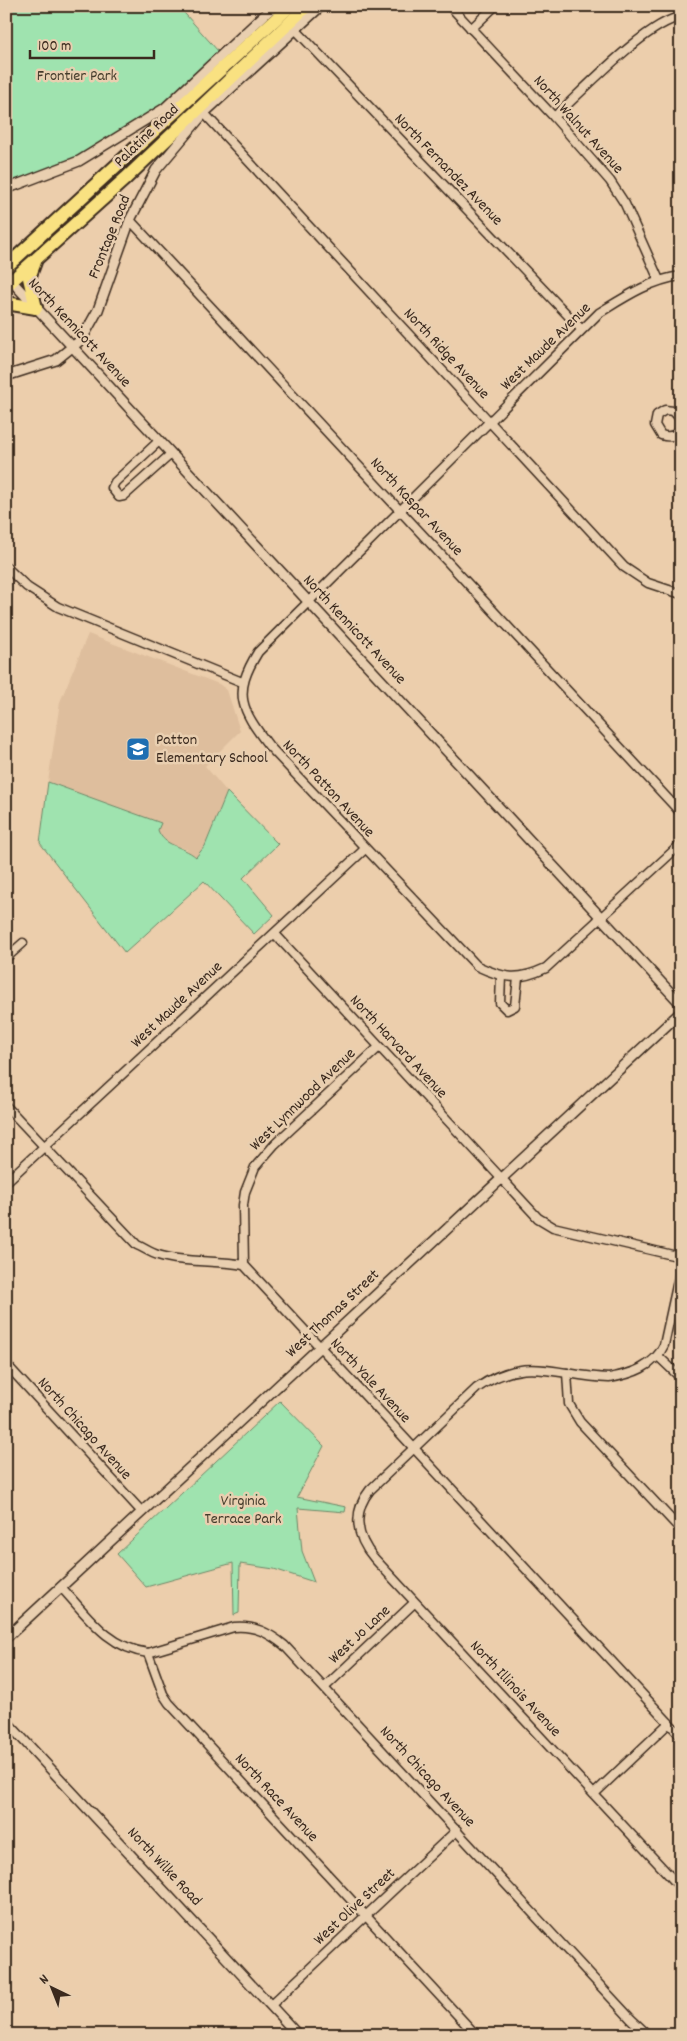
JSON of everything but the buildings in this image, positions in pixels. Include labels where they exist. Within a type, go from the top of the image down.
[{"type":"highway","name":"Palatine Road","points":[[6,267],[290,6]]},
{"type":"highway","name":"Palatine Road","points":[[8,281],[37,258],[126,178],[306,6]]},
{"type":"highway","points":[[6,254],[31,245]]},
{"type":"highway","points":[[6,303],[36,308],[29,278],[37,258]]},
{"type":"street","name":"Frontage Road","points":[[6,376],[56,360],[82,339],[98,310],[130,220],[156,170],[204,113],[320,6]]},
{"type":"street","name":"North Walnut Avenue","points":[[450,6],[600,168],[617,191],[659,280]]},
{"type":"street","points":[[471,29],[494,6]]},
{"type":"street","points":[[6,190],[79,161],[166,108],[269,8]]},
{"type":"street","points":[[554,117],[641,37],[662,23],[681,17]]},
{"type":"street","name":"North Fernandez Avenue","points":[[296,30],[581,329]]},
{"type":"street","name":"North Ridge Avenue","points":[[204,113],[624,567],[648,583],[681,594]]},
{"type":"street","name":"North Kaspar Avenue","points":[[130,220],[681,813]]},
{"type":"street","name":"West Maude Avenue","points":[[242,682],[258,652],[581,329],[606,308],[659,280],[681,276]]},
{"type":"street","name":"North Kennicott Avenue","points":[[8,281],[36,308],[681,1004]]},
{"type":"street","points":[[680,433],[668,437],[661,434],[655,425],[656,419],[661,412],[670,410],[677,413],[681,419]]},
{"type":"street","points":[[159,441],[114,482],[112,488],[116,494],[119,497],[124,496],[171,454]]},
{"type":"street","points":[[6,567],[27,587],[58,607],[242,682]]},
{"type":"street","name":"North Patton Avenue","points":[[242,682],[245,710],[269,746],[477,966],[501,976],[518,978],[546,968],[600,918]]},
{"type":"street","points":[[600,918],[681,844]]},
{"type":"street","name":"West Maude Avenue","points":[[6,1182],[365,849]]},
{"type":"street","name":"North Harvard Avenue","points":[[275,934],[538,1218],[553,1227],[681,1258]]},
{"type":"street","points":[[6,958],[23,943]]},
{"type":"street","points":[[501,976],[500,1003],[507,1010],[515,1006],[518,978]]},
{"type":"street","name":"West Thomas Street","points":[[6,1638],[681,1012]]},
{"type":"street","name":"West Lynnwood Avenue","points":[[244,1265],[242,1205],[255,1167],[275,1144],[379,1047]]},
{"type":"street","points":[[6,1106],[137,1245],[157,1255],[172,1258],[221,1260],[244,1265]]},
{"type":"street","name":"North Yale Avenue","points":[[244,1265],[681,1736]]},
{"type":"street","points":[[414,1448],[478,1388],[493,1378],[523,1368],[598,1378],[615,1377],[652,1363],[659,1356],[664,1345],[681,1267]]},
{"type":"street","points":[[659,1356],[681,1378]]},
{"type":"street","name":"North Chicago Avenue","points":[[6,1364],[142,1512]]},
{"type":"street","points":[[567,1373],[569,1404],[580,1422],[681,1530]]},
{"type":"street","name":"North Illinois Avenue","points":[[414,1448],[364,1498],[358,1510],[358,1529],[369,1553],[681,1888]]},
{"type":"street","points":[[62,1587],[111,1640],[121,1646],[148,1653]]},
{"type":"street","name":"West Jo Lane","points":[[325,1686],[414,1603]]},
{"type":"street","name":"North Chicago Avenue","points":[[148,1653],[234,1627],[246,1626],[272,1636],[284,1644],[325,1686],[631,2019],[648,2035]]},
{"type":"street","name":"North Race Avenue","points":[[148,1653],[163,1694],[169,1702],[476,2035]]},
{"type":"street","name":"North Wilke Road","points":[[6,1721],[272,2004],[298,2035]]},
{"type":"street","points":[[594,1794],[669,1723]]},
{"type":"street","name":"West Olive Street","points":[[272,2004],[457,1830]]},
{"type":"shaded area","name":"Patton Elementary School","points":[[88,634],[219,684],[227,690],[240,731],[205,766],[227,792],[205,846],[196,857],[186,849],[167,843],[160,836],[158,830],[160,823],[48,782],[60,702]]},
{"type":"green space","name":"Frontier Park","points":[[6,6],[178,6],[218,51],[164,103],[80,156],[6,185]]},
{"type":"green space","points":[[48,782],[161,823],[158,830],[164,840],[196,857],[205,846],[227,792],[278,844],[243,878],[274,915],[254,934],[204,881],[125,953],[40,843]]},
{"type":"green space","name":"Virginia Terrace Park","points":[[280,1401],[324,1446],[297,1497],[346,1507],[345,1512],[298,1508],[302,1551],[314,1582],[274,1569],[240,1564],[239,1613],[234,1615],[233,1563],[146,1587],[117,1554]]},
{"type":"place","name":"Patton Elementary School","points":[[138,749]]}]
